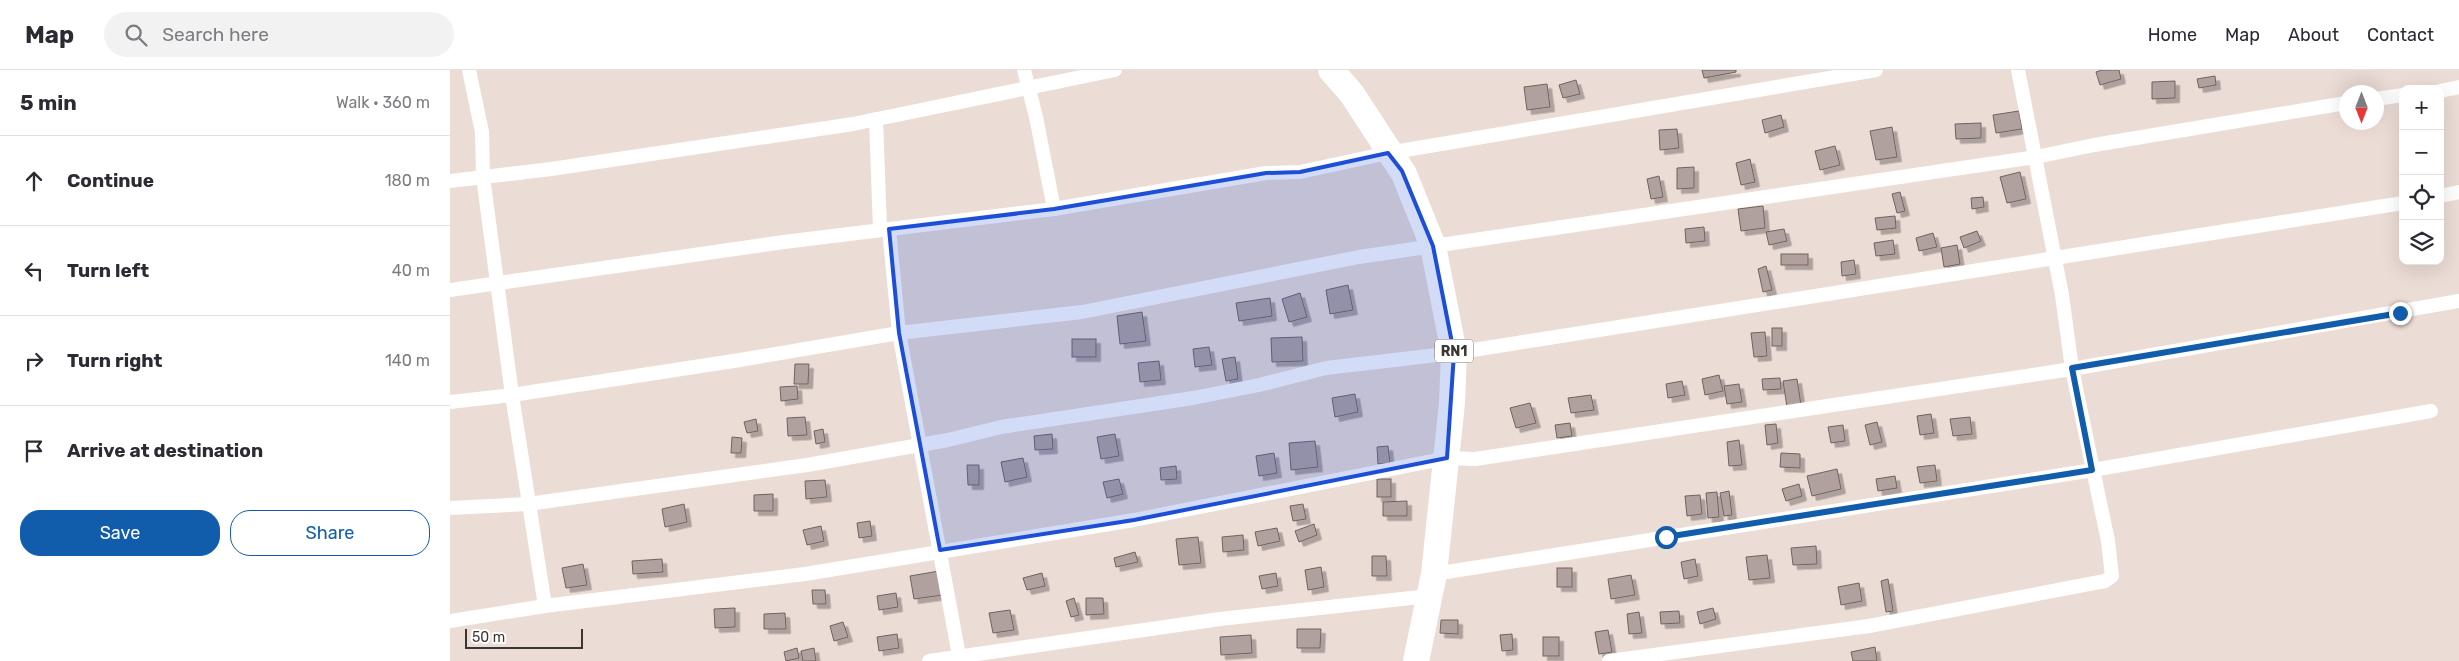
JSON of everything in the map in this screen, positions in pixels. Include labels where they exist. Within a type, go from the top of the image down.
[{"type":"highway","name":"RN1","points":[[1331,70],[1352,94],[1388,153],[1402,171],[1433,246],[1454,353],[1446,458],[1431,585],[1416,661]]},
{"type":"street","points":[[469,70],[482,132],[483,177],[512,395],[544,606]]},
{"type":"street","points":[[1024,70],[1029,86],[1054,209]]},
{"type":"street","points":[[450,181],[551,169],[876,119],[1029,86],[1115,70]]},
{"type":"street","points":[[450,290],[884,230],[1054,209],[1240,177],[1300,172],[1388,153],[1876,70]]},
{"type":"street","points":[[1609,661],[1868,626],[2105,581],[2112,576],[2112,565],[2072,368],[2036,157],[2018,70]]},
{"type":"street","points":[[2444,90],[2459,87]]},
{"type":"street","points":[[2384,98],[2399,96]]},
{"type":"street","points":[[450,402],[512,395],[813,349],[899,333],[1082,312],[1350,259],[2036,157],[2094,145],[2339,104]]},
{"type":"street","points":[[876,119],[884,230],[899,333],[960,658]]},
{"type":"street","points":[[2444,195],[2459,192]]},
{"type":"street","points":[[450,508],[528,504],[807,465],[920,445],[1001,427],[1193,398],[1326,368],[1454,353],[2399,203]]},
{"type":"street","points":[[450,620],[544,606],[805,574],[940,550],[1134,520],[1446,458],[1475,460],[2072,368],[2459,301]]},
{"type":"street","points":[[930,661],[1220,619],[1431,585],[2431,411]]},
{"type":"highlighted area","points":[[1388,153],[1402,171],[1433,246],[1454,353],[1447,458],[1134,520],[940,550],[899,333],[889,229],[1054,209],[1266,173],[1300,172]]},
{"type":"building","points":[[1702,70],[1736,70],[1736,72],[1704,78]]},
{"type":"building","points":[[2119,70],[2121,79],[2100,85],[2096,72]]},
{"type":"building","points":[[2215,76],[2216,85],[2199,88],[2197,79]]},
{"type":"building","points":[[1576,80],[1580,94],[1563,98],[1559,85]]},
{"type":"building","points":[[2175,81],[2175,98],[2152,99],[2152,82]]},
{"type":"building","points":[[1547,84],[1550,107],[1527,110],[1524,87]]},
{"type":"building","points":[[2019,111],[2022,129],[1996,133],[1993,115]]},
{"type":"building","points":[[1781,115],[1784,127],[1765,133],[1762,120]]},
{"type":"building","points":[[1981,123],[1981,138],[1956,139],[1955,124]]},
{"type":"building","points":[[1892,127],[1897,157],[1876,160],[1870,131]]},
{"type":"building","points":[[1677,129],[1679,148],[1660,150],[1659,130]]},
{"type":"building","points":[[1835,146],[1840,165],[1820,170],[1815,151]]},
{"type":"building","points":[[1750,159],[1755,182],[1741,185],[1736,163]]},
{"type":"building","points":[[1694,167],[1694,188],[1677,189],[1677,168]]},
{"type":"building","points":[[2020,172],[2026,199],[2007,203],[2000,177]]},
{"type":"building","points":[[1659,176],[1663,197],[1651,199],[1647,179]]},
{"type":"building","points":[[1900,192],[1905,211],[1897,213],[1892,194]]},
{"type":"building","points":[[1983,197],[1984,207],[1972,209],[1971,198]]},
{"type":"building","points":[[1763,206],[1765,228],[1741,231],[1738,209]]},
{"type":"building","points":[[1895,216],[1896,228],[1877,230],[1875,218]]},
{"type":"building","points":[[1704,227],[1705,241],[1686,243],[1685,229]]},
{"type":"building","points":[[1784,229],[1787,241],[1769,245],[1766,232]]},
{"type":"building","points":[[1977,231],[1981,241],[1964,248],[1960,237]]},
{"type":"building","points":[[1933,233],[1937,247],[1919,251],[1916,238]]},
{"type":"building","points":[[1893,240],[1895,254],[1876,256],[1874,243]]},
{"type":"building","points":[[1957,245],[1960,264],[1944,267],[1941,248]]},
{"type":"building","points":[[1781,254],[1808,254],[1808,265],[1781,265]]},
{"type":"building","points":[[1854,260],[1856,274],[1842,276],[1841,262]]},
{"type":"building","points":[[1766,266],[1772,290],[1763,292],[1758,269]]},
{"type":"building","points":[[1348,285],[1353,310],[1330,314],[1326,290]]},
{"type":"building","points":[[1300,293],[1307,317],[1289,322],[1282,299]]},
{"type":"building","points":[[1270,298],[1272,316],[1239,321],[1236,303]]},
{"type":"building","points":[[1142,312],[1146,341],[1120,344],[1117,316]]},
{"type":"building","points":[[1772,328],[1782,328],[1782,346],[1772,346]]},
{"type":"building","points":[[1765,332],[1767,356],[1754,357],[1751,333]]},
{"type":"building","points":[[1302,337],[1303,361],[1272,362],[1271,338]]},
{"type":"building","points":[[1072,339],[1096,339],[1096,357],[1072,357]]},
{"type":"building","points":[[1209,347],[1212,365],[1195,367],[1193,349]]},
{"type":"building","points":[[1235,357],[1238,379],[1226,381],[1222,359]]},
{"type":"building","points":[[1159,361],[1161,380],[1140,382],[1138,363]]},
{"type":"building","points":[[795,364],[809,364],[808,384],[794,384]]},
{"type":"building","points":[[1719,375],[1723,391],[1705,395],[1702,379]]},
{"type":"building","points":[[1780,378],[1781,389],[1763,390],[1762,379]]},
{"type":"building","points":[[1797,379],[1801,405],[1787,407],[1783,381]]},
{"type":"building","points":[[1682,381],[1685,395],[1668,398],[1666,384]]},
{"type":"building","points":[[1739,384],[1742,402],[1727,404],[1724,386]]},
{"type":"building","points":[[797,386],[798,399],[781,401],[780,387]]},
{"type":"building","points":[[1355,394],[1358,412],[1335,417],[1332,398]]},
{"type":"building","points":[[1591,395],[1594,410],[1571,413],[1568,398]]},
{"type":"building","points":[[1530,403],[1536,423],[1516,428],[1510,408]]},
{"type":"building","points":[[1931,414],[1934,433],[1920,435],[1917,416]]},
{"type":"building","points":[[805,417],[807,435],[788,436],[787,418]]},
{"type":"building","points":[[1970,417],[1972,434],[1953,436],[1950,419]]},
{"type":"building","points":[[756,419],[758,431],[747,433],[744,422]]},
{"type":"building","points":[[1877,422],[1882,442],[1870,445],[1865,425]]},
{"type":"building","points":[[1570,423],[1572,436],[1557,438],[1555,425]]},
{"type":"building","points":[[1776,424],[1778,443],[1767,445],[1765,425]]},
{"type":"building","points":[[1843,425],[1845,441],[1831,443],[1828,427]]},
{"type":"building","points":[[823,429],[825,442],[816,444],[814,431]]},
{"type":"building","points":[[1052,434],[1053,449],[1035,450],[1034,436]]},
{"type":"building","points":[[1115,434],[1119,456],[1101,459],[1097,437]]},
{"type":"building","points":[[732,437],[742,438],[741,453],[731,453]]},
{"type":"building","points":[[1739,440],[1742,465],[1729,466],[1727,442]]},
{"type":"building","points":[[1315,441],[1318,467],[1291,470],[1289,443]]},
{"type":"building","points":[[1388,446],[1390,463],[1378,464],[1377,447]]},
{"type":"building","points":[[1274,453],[1277,473],[1259,476],[1256,456]]},
{"type":"building","points":[[1781,453],[1800,454],[1800,468],[1780,467]]},
{"type":"building","points":[[1023,458],[1027,477],[1005,482],[1001,462]]},
{"type":"building","points":[[967,465],[979,465],[979,485],[968,485]]},
{"type":"building","points":[[1935,465],[1937,481],[1920,483],[1917,467]]},
{"type":"building","points":[[1176,466],[1177,479],[1161,480],[1160,468]]},
{"type":"building","points":[[1837,469],[1841,489],[1812,496],[1807,476]]},
{"type":"building","points":[[1895,476],[1897,488],[1878,491],[1876,479]]},
{"type":"building","points":[[1119,479],[1123,494],[1107,498],[1103,482]]},
{"type":"building","points":[[1377,479],[1391,479],[1391,497],[1377,497]]},
{"type":"building","points":[[825,480],[827,497],[806,499],[805,481]]},
{"type":"building","points":[[1799,484],[1802,496],[1786,501],[1782,489]]},
{"type":"building","points":[[1729,491],[1732,515],[1724,516],[1720,493]]},
{"type":"building","points":[[1717,492],[1719,517],[1708,518],[1706,493]]},
{"type":"building","points":[[773,494],[773,511],[754,511],[754,495]]},
{"type":"building","points":[[1700,495],[1702,514],[1687,516],[1685,496]]},
{"type":"building","points":[[1407,501],[1407,516],[1383,516],[1383,502]]},
{"type":"building","points":[[684,504],[687,522],[665,527],[662,509]]},
{"type":"building","points":[[1303,504],[1306,519],[1293,521],[1290,506]]},
{"type":"building","points":[[870,521],[872,536],[859,538],[857,523]]},
{"type":"building","points":[[1314,524],[1317,535],[1299,542],[1295,531]]},
{"type":"building","points":[[821,526],[824,541],[807,545],[803,530]]},
{"type":"building","points":[[1277,528],[1280,541],[1258,546],[1255,532]]},
{"type":"building","points":[[1243,535],[1244,550],[1223,552],[1222,537]]},
{"type":"building","points":[[1198,537],[1201,563],[1179,565],[1176,539]]},
{"type":"building","points":[[1816,546],[1817,564],[1793,565],[1791,548]]},
{"type":"building","points":[[1135,552],[1138,562],[1116,567],[1114,558]]},
{"type":"building","points":[[1767,555],[1770,578],[1749,580],[1746,557]]},
{"type":"building","points":[[1372,556],[1386,556],[1387,576],[1372,576]]},
{"type":"building","points":[[662,559],[663,572],[633,574],[632,561]]},
{"type":"building","points":[[1695,559],[1698,576],[1684,579],[1681,562]]},
{"type":"building","points":[[583,564],[587,585],[566,588],[562,568]]},
{"type":"building","points":[[1321,567],[1324,587],[1308,590],[1305,570]]},
{"type":"building","points":[[1557,568],[1572,568],[1572,587],[1557,587]]},
{"type":"building","points":[[939,571],[943,595],[914,599],[910,576]]},
{"type":"building","points":[[1042,573],[1045,586],[1027,590],[1023,578]]},
{"type":"building","points":[[1276,573],[1278,586],[1262,589],[1259,576]]},
{"type":"building","points":[[1631,575],[1635,595],[1611,599],[1608,579]]},
{"type":"building","points":[[1888,579],[1893,611],[1886,612],[1881,581]]},
{"type":"building","points":[[1859,583],[1862,601],[1841,605],[1838,587]]},
{"type":"building","points":[[812,590],[825,590],[826,604],[813,604]]},
{"type":"building","points":[[896,593],[898,607],[879,610],[877,596]]},
{"type":"building","points":[[1074,598],[1079,615],[1071,617],[1066,601]]},
{"type":"building","points":[[1086,598],[1103,598],[1104,614],[1086,615]]},
{"type":"building","points":[[735,608],[735,627],[715,628],[714,609]]},
{"type":"building","points":[[1713,608],[1716,619],[1700,624],[1697,612]]},
{"type":"building","points":[[1010,610],[1014,630],[993,633],[989,613]]},
{"type":"building","points":[[1679,611],[1680,623],[1661,624],[1660,612]]},
{"type":"building","points":[[1639,612],[1642,633],[1629,634],[1627,614]]},
{"type":"building","points":[[785,613],[786,629],[764,629],[764,614]]},
{"type":"building","points":[[1441,620],[1458,620],[1458,634],[1440,633]]},
{"type":"building","points":[[843,622],[848,637],[834,641],[830,626]]},
{"type":"building","points":[[1297,629],[1321,629],[1320,648],[1297,648]]},
{"type":"building","points":[[1608,630],[1612,652],[1599,654],[1595,632]]},
{"type":"building","points":[[897,634],[899,648],[879,651],[877,637]]},
{"type":"building","points":[[1512,634],[1513,650],[1502,651],[1500,635]]},
{"type":"building","points":[[1251,635],[1252,653],[1221,655],[1220,637]]},
{"type":"building","points":[[1543,637],[1559,637],[1559,656],[1543,656]]},
{"type":"building","points":[[1875,647],[1877,661],[1853,661],[1851,652]]},
{"type":"building","points":[[797,648],[799,658],[786,661],[784,652]]},
{"type":"building","points":[[814,648],[816,661],[803,661],[801,651]]},
{"type":"route","points":[[1666,537],[2092,470],[2072,368],[2400,313]]}]
